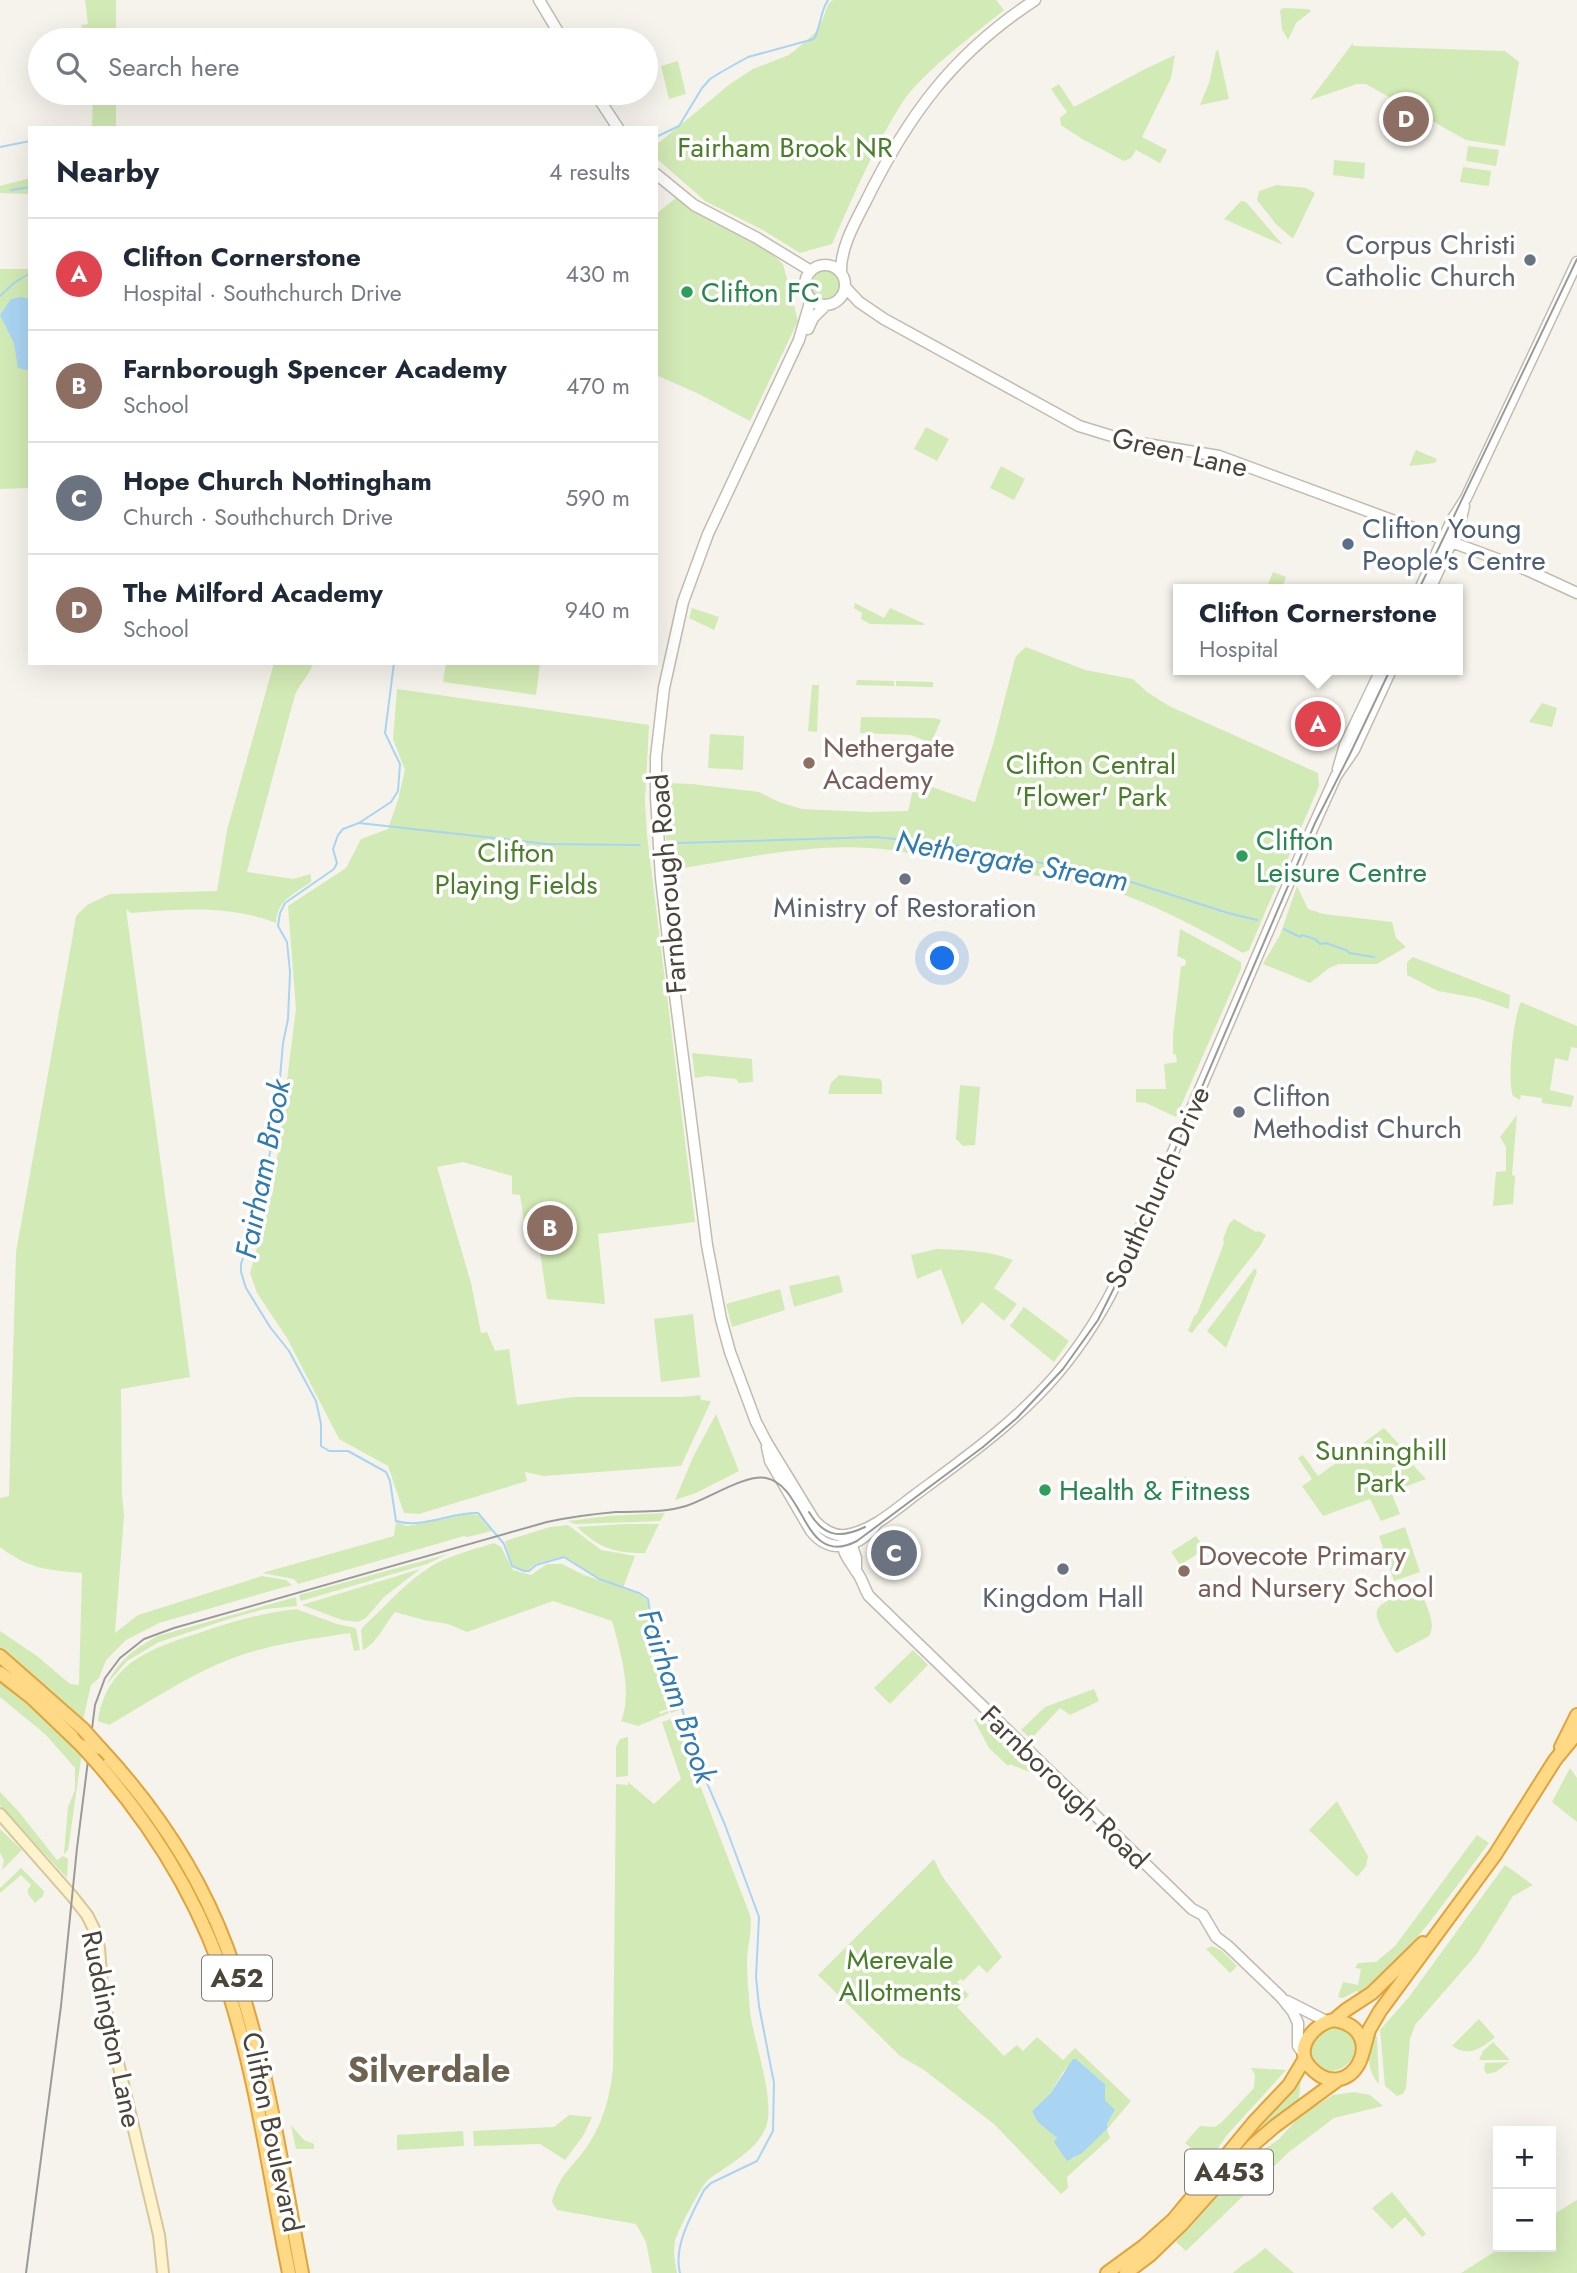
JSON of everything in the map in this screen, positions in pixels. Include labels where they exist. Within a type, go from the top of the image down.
[{"type":"highway","name":"Clifton Boulevard","points":[[0,1656],[83,1729],[147,1802],[204,1897],[226,1946],[242,1993],[265,2081],[302,2273]]},
{"type":"highway","name":"Clifton Boulevard","points":[[0,1673],[32,1698],[82,1746],[124,1793],[167,1855],[192,1901],[214,1950],[241,2031],[257,2100],[289,2273]]},
{"type":"highway","points":[[1555,1760],[1577,1715]]},
{"type":"highway","points":[[1448,1918],[1371,1993],[1312,2032],[1304,2057],[1311,2068],[1320,2074],[1339,2079],[1358,2067],[1369,2030],[1380,2011],[1495,1855],[1555,1760],[1577,1734]]},
{"type":"highway","points":[[1330,2021],[1349,2025],[1356,2031],[1363,2052]]},
{"type":"highway","name":"A453","points":[[1107,2273],[1144,2246],[1173,2220],[1254,2122],[1289,2085],[1304,2057]]},
{"type":"highway","name":"A453","points":[[1126,2273],[1150,2255],[1182,2224],[1254,2144],[1339,2079]]},
{"type":"main road","name":"Ruddington Lane","points":[[0,1814],[72,1896],[87,1915],[95,1931],[103,1998],[159,2235],[163,2273]]},
{"type":"street","points":[[539,0],[556,28]]},
{"type":"street","points":[[788,257],[806,282],[811,299],[825,305],[839,300],[845,286],[841,273],[842,259],[851,232],[897,141],[926,99],[981,42],[1035,0]]},
{"type":"street","points":[[603,105],[617,126]]},
{"type":"street","points":[[658,176],[694,205],[757,238],[811,271]]},
{"type":"street","points":[[826,266],[851,232]]},
{"type":"street","points":[[1423,584],[1460,523],[1466,498],[1577,261]]},
{"type":"street","points":[[806,282],[811,271],[826,266],[841,273]]},
{"type":"street","name":"Green Lane","points":[[845,286],[859,302],[874,313],[1079,426],[1129,441],[1219,456],[1537,574],[1577,593]]},
{"type":"street","name":"Farnborough Road","points":[[799,340],[811,299]]},
{"type":"street","name":"Green Lane","points":[[839,300],[874,313]]},
{"type":"street","name":"Farnborough Road","points":[[825,305],[799,340],[708,534],[689,587],[668,668],[656,757],[656,821],[660,878],[712,1276],[728,1348],[751,1410],[767,1443],[817,1523],[831,1533],[845,1535]]},
{"type":"street","points":[[1432,584],[1448,540]]},
{"type":"street","name":"Southchurch Drive","points":[[845,1535],[877,1522],[1014,1419],[1055,1376],[1089,1331],[1122,1271],[1336,776],[1345,745],[1379,675]]},
{"type":"street","name":"Southchurch Drive","points":[[1336,776],[1354,750],[1389,675]]},
{"type":"street","name":"Farnborough Road","points":[[767,1443],[770,1461],[811,1531],[827,1544],[848,1546],[847,1560],[856,1570],[869,1596],[1192,1909],[1203,1915],[1216,1937],[1281,1997],[1296,2018],[1298,2046],[1304,2057]]},
{"type":"street","name":"Southchurch Drive","points":[[848,1546],[870,1534],[877,1522]]},
{"type":"street","points":[[845,1535],[848,1546]]},
{"type":"street","name":"Farnborough Road","points":[[1281,1997],[1330,2021]]},
{"type":"green space","points":[[85,0],[116,0],[116,28],[82,28],[81,25],[88,24]]},
{"type":"green space","name":"Fairham Brook NR","points":[[833,0],[996,0],[1004,10],[951,53],[913,89],[893,117],[874,152],[832,244],[800,253],[761,229],[705,201],[658,160],[658,143],[730,84],[753,69],[789,55],[805,42],[818,30],[829,3]]},
{"type":"green space","points":[[1280,10],[1311,11],[1296,23],[1288,40],[1282,29]]},
{"type":"green space","points":[[1353,43],[1353,46],[1505,51],[1519,62],[1505,146],[1466,140],[1366,84],[1357,84],[1310,100]]},
{"type":"green space","points":[[1218,50],[1229,99],[1200,105],[1209,83]]},
{"type":"green space","points":[[1175,55],[1171,78],[1142,137],[1167,150],[1160,163],[1136,150],[1131,158],[1124,161],[1061,125],[1060,118],[1067,112],[1051,89],[1059,84],[1074,107]]},
{"type":"green space","points":[[678,61],[686,94],[669,99],[661,66]]},
{"type":"green space","points":[[93,105],[116,105],[116,126],[92,126]]},
{"type":"green space","points":[[1468,146],[1499,150],[1496,166],[1466,161]]},
{"type":"green space","points":[[1334,160],[1365,163],[1364,179],[1333,175]]},
{"type":"green space","points":[[1463,167],[1491,171],[1489,186],[1460,182]]},
{"type":"green space","points":[[28,179],[28,194],[0,193],[0,186]]},
{"type":"green space","points":[[1277,185],[1306,188],[1315,193],[1292,238],[1276,224],[1257,200],[1259,191]]},
{"type":"green space","points":[[676,198],[699,214],[770,252],[783,264],[798,321],[750,421],[658,376],[658,212]]},
{"type":"green space","points":[[1241,201],[1246,202],[1283,245],[1224,219]]},
{"type":"green space","points":[[0,269],[28,269],[28,488],[0,489]]},
{"type":"green space","points":[[825,271],[836,275],[840,286],[836,297],[825,301],[814,297],[810,286],[814,275]]},
{"type":"green space","points":[[926,427],[949,439],[937,461],[914,449]]},
{"type":"green space","points":[[1416,450],[1437,459],[1435,463],[1409,466]]},
{"type":"green space","points":[[1001,466],[1025,479],[1014,500],[990,488]]},
{"type":"green space","points":[[1273,572],[1286,577],[1284,584],[1268,584]]},
{"type":"green space","points":[[855,603],[884,618],[890,608],[925,624],[870,624],[861,619],[862,613],[854,608]]},
{"type":"green space","points":[[692,608],[719,617],[714,630],[689,618]]},
{"type":"green space","name":"Clifton Central 'Flower' Park","points":[[1026,647],[1085,670],[1133,679],[1169,706],[1318,773],[1319,786],[1249,950],[1243,953],[1174,916],[1102,887],[891,850],[836,847],[809,849],[671,870],[666,839],[664,783],[759,792],[802,809],[908,811],[915,781],[975,802],[1014,662],[1016,656]]},
{"type":"green space","points":[[273,665],[312,665],[295,695],[247,872],[293,879],[311,874],[311,882],[283,903],[276,923],[223,911],[131,913],[126,909],[190,1377],[121,1389],[124,1516],[115,1633],[138,1615],[262,1576],[286,1580],[292,1585],[159,1623],[126,1640],[106,1660],[99,1678],[91,1685],[83,1720],[0,1651],[0,1631],[37,1656],[70,1684],[79,1685],[82,1573],[29,1564],[0,1547],[0,1498],[9,1496],[16,1252],[76,916],[87,905],[110,894],[217,891],[227,830]]},
{"type":"green space","points":[[446,665],[540,665],[536,695],[443,682]]},
{"type":"green space","points":[[857,680],[894,681],[894,686],[856,685]]},
{"type":"green space","points":[[896,681],[933,682],[933,687],[896,686]]},
{"type":"green space","points":[[812,685],[819,685],[817,732],[808,731]]},
{"type":"green space","name":"Clifton Playing Fields","points":[[397,689],[649,725],[645,801],[647,835],[695,1222],[598,1234],[605,1304],[547,1299],[536,1226],[524,1221],[520,1195],[512,1194],[512,1176],[463,1162],[437,1167],[471,1283],[481,1333],[487,1332],[495,1351],[509,1349],[517,1405],[573,1397],[700,1395],[701,1400],[711,1401],[681,1466],[543,1476],[525,1472],[527,1481],[419,1514],[404,1513],[388,1466],[339,1439],[287,1338],[257,1293],[250,1273],[273,1190],[296,1009],[288,906],[346,868],[361,839],[388,829],[405,770],[393,739]]},
{"type":"green space","points":[[1542,703],[1557,708],[1552,727],[1529,722]]},
{"type":"green space","points":[[861,717],[941,720],[931,743],[911,735],[860,733]]},
{"type":"green space","points":[[710,734],[744,736],[743,770],[708,768]]},
{"type":"green space","points":[[1297,886],[1308,909],[1323,914],[1392,922],[1396,938],[1406,947],[1377,964],[1339,964],[1329,968],[1310,983],[1263,964],[1280,935]]},
{"type":"green space","points":[[1180,929],[1241,962],[1241,969],[1176,1117],[1146,1103],[1136,1102],[1136,1089],[1166,1089],[1164,1064],[1177,1062],[1176,1055],[1173,1054],[1173,1034],[1181,966],[1185,966],[1186,960],[1177,956]]},
{"type":"green space","points":[[1413,957],[1510,995],[1509,1009],[1477,998],[1438,991],[1407,975],[1407,962]]},
{"type":"green space","points":[[1521,1002],[1577,1026],[1577,1048],[1571,1047],[1568,1061],[1555,1058],[1550,1090],[1574,1096],[1571,1107],[1542,1103],[1542,1098],[1521,1095],[1520,1100],[1513,1096],[1512,1049]]},
{"type":"green space","points":[[692,1053],[752,1059],[753,1082],[739,1083],[736,1079],[707,1076],[695,1078]]},
{"type":"green space","points":[[839,1075],[880,1079],[882,1094],[828,1094],[831,1083]]},
{"type":"green space","points":[[960,1085],[980,1087],[975,1145],[963,1146],[956,1139]]},
{"type":"green space","points":[[1517,1115],[1512,1175],[1515,1176],[1513,1204],[1493,1206],[1496,1172],[1506,1171],[1506,1147],[1500,1137]]},
{"type":"green space","points":[[1234,1219],[1266,1235],[1192,1333],[1188,1331],[1197,1314],[1229,1224]]},
{"type":"green space","points":[[936,1249],[985,1252],[1013,1260],[994,1288],[1017,1304],[1004,1321],[982,1302],[962,1325],[941,1269],[917,1279],[911,1255]]},
{"type":"green space","points":[[1255,1268],[1257,1272],[1226,1348],[1207,1331]]},
{"type":"green space","points":[[839,1275],[843,1292],[794,1307],[789,1286]]},
{"type":"green space","points":[[780,1289],[785,1310],[732,1327],[726,1304]]},
{"type":"green space","points":[[1024,1307],[1069,1341],[1054,1362],[1010,1326]]},
{"type":"green space","points":[[693,1314],[700,1377],[661,1382],[654,1319]]},
{"type":"green space","points":[[716,1414],[739,1471],[696,1493],[675,1500],[694,1455]]},
{"type":"green space","name":"Sunninghill Park","points":[[1384,1428],[1414,1460],[1411,1463],[1426,1479],[1391,1492],[1400,1514],[1381,1521],[1370,1499],[1323,1516],[1302,1486],[1312,1479],[1298,1458],[1303,1455],[1318,1476]]},
{"type":"green space","points":[[1186,1476],[1200,1497],[1191,1504],[1177,1483]]},
{"type":"green space","points":[[665,1513],[660,1521],[574,1524],[568,1521],[609,1516]]},
{"type":"green space","points":[[469,1514],[478,1515],[492,1531],[464,1536],[298,1584],[294,1579],[262,1573],[394,1536],[396,1522],[407,1526]]},
{"type":"green space","points":[[659,1524],[645,1553],[608,1548],[577,1527]]},
{"type":"green space","points":[[568,1525],[601,1550],[635,1556],[623,1588],[599,1579],[564,1556],[535,1564],[527,1571],[512,1565],[505,1541],[550,1527]]},
{"type":"green space","points":[[1405,1527],[1420,1572],[1394,1581],[1379,1536]]},
{"type":"green space","points":[[1196,1536],[1205,1549],[1180,1565],[1171,1552]]},
{"type":"green space","points":[[494,1543],[501,1547],[513,1570],[531,1575],[547,1564],[562,1564],[584,1575],[639,1594],[647,1600],[652,1633],[682,1709],[671,1713],[668,1709],[659,1712],[669,1713],[638,1726],[621,1721],[626,1685],[612,1621],[553,1601],[467,1632],[448,1624],[395,1612],[377,1638],[363,1650],[363,1627],[426,1569]]},
{"type":"green space","points":[[448,1554],[427,1564],[301,1601],[299,1595]]},
{"type":"green space","points":[[420,1569],[384,1597],[366,1618],[358,1622],[342,1620],[302,1605]]},
{"type":"green space","points":[[1414,1590],[1421,1592],[1431,1620],[1431,1631],[1429,1636],[1397,1653],[1380,1626],[1377,1611],[1387,1601]]},
{"type":"green space","points":[[296,1597],[297,1606],[265,1609],[159,1642],[127,1661],[107,1684],[128,1656],[158,1636]]},
{"type":"green space","points":[[296,1609],[356,1628],[360,1650],[354,1651],[350,1633],[262,1649],[201,1672],[109,1725],[98,1721],[111,1684],[135,1660],[149,1652],[237,1621]]},
{"type":"green space","points":[[913,1650],[928,1665],[890,1704],[874,1688]]},
{"type":"green space","points":[[0,1680],[82,1752],[68,1850],[64,1854],[68,1807],[75,1790],[75,1768],[45,1734],[0,1697]]},
{"type":"green space","points":[[1094,1689],[1099,1701],[1070,1715],[1060,1708],[1031,1739],[1021,1730],[1045,1707]]},
{"type":"green space","points":[[978,1716],[1040,1773],[1038,1776],[1010,1764],[1008,1766],[989,1748],[974,1720]]},
{"type":"green space","points":[[674,1718],[750,1915],[747,1963],[750,2011],[766,2086],[768,2115],[766,2127],[756,2144],[708,2180],[695,2200],[675,2241],[677,2273],[652,2273],[646,2242],[636,2224],[557,2210],[552,2202],[563,2177],[595,2134],[606,2107],[612,2079],[616,1784],[628,1785],[628,1782],[654,1804],[681,1779],[662,1722]]},
{"type":"green space","points":[[628,1737],[628,1776],[616,1777],[616,1747],[620,1739]]},
{"type":"green space","points":[[1570,1768],[1577,1778],[1577,1822],[1552,1802]]},
{"type":"green space","points":[[0,1792],[57,1860],[63,1856],[68,1859],[67,1878],[0,1805]]},
{"type":"green space","points":[[1337,1801],[1368,1856],[1366,1866],[1357,1877],[1309,1830]]},
{"type":"green space","points":[[0,1829],[22,1850],[2,1870],[4,1860],[0,1853]]},
{"type":"green space","points":[[1477,1835],[1489,1843],[1414,1941],[1361,1993],[1356,1991],[1343,1998],[1338,1997],[1343,1982],[1358,1985],[1361,1969],[1355,1968],[1358,1963],[1376,1962],[1395,1946]]},
{"type":"green space","name":"Merevale Allotments","points":[[934,1859],[942,1876],[1002,1957],[987,1973],[979,1965],[963,1981],[961,1979],[957,1982],[969,1995],[957,2007],[1004,2056],[1017,2045],[1023,2051],[1037,2037],[1063,2060],[1075,2048],[1131,2101],[1108,2128],[1107,2124],[1115,2111],[1105,2100],[1105,2084],[1076,2059],[1063,2072],[1050,2094],[1032,2111],[1037,2121],[1050,2130],[1073,2159],[1107,2129],[1110,2138],[1067,2177],[1068,2188],[1061,2194],[994,2124],[924,2070],[900,2056],[818,1975]]},
{"type":"green space","points":[[1505,1865],[1533,1885],[1513,1896],[1476,1955],[1415,2025],[1410,2039],[1406,2088],[1403,2094],[1397,2096],[1385,2086],[1380,2030],[1409,1997]]},
{"type":"green space","points":[[21,1868],[44,1891],[43,1896],[35,1903],[28,1894],[31,1885],[21,1875],[0,1893],[0,1888]]},
{"type":"green space","points":[[1212,1946],[1222,1951],[1237,1966],[1230,1973],[1206,1949]]},
{"type":"green space","points":[[1479,2019],[1495,2037],[1475,2050],[1464,2051],[1452,2046]]},
{"type":"green space","points":[[1333,2026],[1348,2032],[1355,2040],[1356,2049],[1347,2065],[1329,2071],[1320,2068],[1313,2060],[1311,2050],[1320,2035]]},
{"type":"green space","points":[[1373,2035],[1377,2037],[1379,2084],[1369,2061]]},
{"type":"green space","points":[[1493,2042],[1509,2060],[1479,2060],[1483,2051]]},
{"type":"green space","points":[[1509,2062],[1496,2072],[1487,2074],[1484,2070],[1485,2063]]},
{"type":"green space","points":[[1251,2068],[1286,2070],[1227,2135],[1208,2162],[1185,2143],[1200,2126],[1215,2127],[1222,2122],[1254,2088],[1255,2075]]},
{"type":"green space","points":[[1301,2079],[1300,2100],[1126,2268],[1115,2273],[1241,2144]]},
{"type":"green space","points":[[1354,2092],[1370,2095],[1383,2106],[1334,2118],[1289,2152],[1186,2251],[1176,2242],[1249,2160],[1279,2139],[1300,2116],[1333,2095]]},
{"type":"green space","points":[[569,2115],[592,2117],[583,2136],[565,2160],[540,2144],[474,2146],[473,2131],[554,2127]]},
{"type":"green space","points":[[291,2125],[304,2140],[314,2144],[314,2149],[296,2149]]},
{"type":"green space","points":[[463,2131],[464,2146],[397,2150],[397,2135]]},
{"type":"green space","points":[[1392,2192],[1426,2234],[1422,2237],[1405,2217],[1392,2229],[1372,2208]]},
{"type":"green space","points":[[1577,2200],[1577,2273],[1461,2273],[1494,2252],[1556,2252],[1556,2213]]},
{"type":"green space","points":[[1265,2248],[1294,2273],[1233,2273],[1257,2255]]},
{"type":"water","points":[[11,299],[28,299],[28,370],[18,368],[14,343],[0,315]]},
{"type":"water","points":[[1073,2059],[1105,2084],[1105,2100],[1115,2110],[1107,2124],[1108,2128],[1082,2153],[1067,2161],[1054,2142],[1057,2138],[1037,2121],[1032,2111],[1050,2094]]},
{"type":"waterway","name":"Fairham Brook","points":[[658,136],[679,126],[710,79],[748,57],[814,39],[828,0]]},
{"type":"waterway","points":[[0,147],[28,141]]},
{"type":"waterway","points":[[11,190],[28,187]]},
{"type":"waterway","points":[[0,296],[28,274]]},
{"type":"waterway","name":"Fairham Brook","points":[[394,665],[385,733],[400,764],[398,791],[391,802],[359,823],[343,829],[333,849],[337,863],[334,869],[285,903],[280,913],[278,926],[287,942],[290,972],[288,1019],[283,1043],[276,1124],[256,1219],[241,1264],[241,1272],[246,1288],[270,1327],[289,1351],[316,1401],[321,1424],[321,1446],[329,1451],[348,1451],[386,1472],[390,1481],[396,1521],[427,1522],[478,1513],[504,1544],[512,1566],[529,1571],[536,1565],[564,1557],[599,1579],[639,1593],[648,1599],[653,1633],[680,1702],[698,1762],[759,1917],[756,1977],[774,2083],[773,2131],[757,2161],[711,2183],[704,2190],[681,2241],[680,2273]]},
{"type":"waterway","name":"Nethergate Stream","points":[[359,823],[547,844],[640,845]]},
{"type":"waterway","name":"Nethergate Stream","points":[[678,843],[875,837],[954,845],[1128,881],[1257,920]]},
{"type":"waterway","name":"Nethergate Stream","points":[[1284,929],[1300,937],[1302,935],[1315,939],[1320,944],[1326,943],[1349,953],[1374,957]]},
{"type":"tram line","points":[[1421,584],[1577,259]]},
{"type":"tram line","points":[[26,2273],[61,2006],[95,1705],[105,1678],[120,1658],[144,1639],[174,1628],[547,1522],[616,1512],[677,1508],[695,1503],[737,1483],[757,1478],[766,1478],[779,1484],[790,1495],[815,1535],[826,1544],[839,1547],[857,1541],[983,1447],[1017,1418],[1063,1369],[1098,1320],[1127,1262],[1315,823],[1388,675]]},
{"type":"tram line","points":[[809,1512],[821,1527],[833,1533],[848,1533],[865,1527]]},
{"type":"place","name":"The Milford Academy","points":[[1406,119]]},
{"type":"place","name":"Corpus Christi Catholic Church","points":[[1530,260]]},
{"type":"place","name":"Clifton FC","points":[[687,292]]},
{"type":"place","name":"Clifton Young People's Centre","points":[[1348,544]]},
{"type":"place","name":"Clifton Cornerstone","points":[[1318,724]]},
{"type":"place","name":"Nethergate Academy","points":[[809,763]]},
{"type":"place","name":"Clifton Leisure Centre","points":[[1242,856]]},
{"type":"place","name":"Ministry of Restoration","points":[[905,879]]},
{"type":"place","name":"Clifton Methodist Church","points":[[1239,1112]]},
{"type":"place","name":"Farnborough Spencer Academy","points":[[550,1228]]},
{"type":"place","name":"Health & Fitness","points":[[1045,1490]]},
{"type":"place","name":"Hope Church Nottingham","points":[[894,1553]]},
{"type":"place","name":"Kingdom Hall","points":[[1063,1569]]},
{"type":"place","name":"Dovecote Primary and Nursery School","points":[[1184,1571]]},
{"type":"district","name":"Silverdale","points":[[429,2070]]}]
